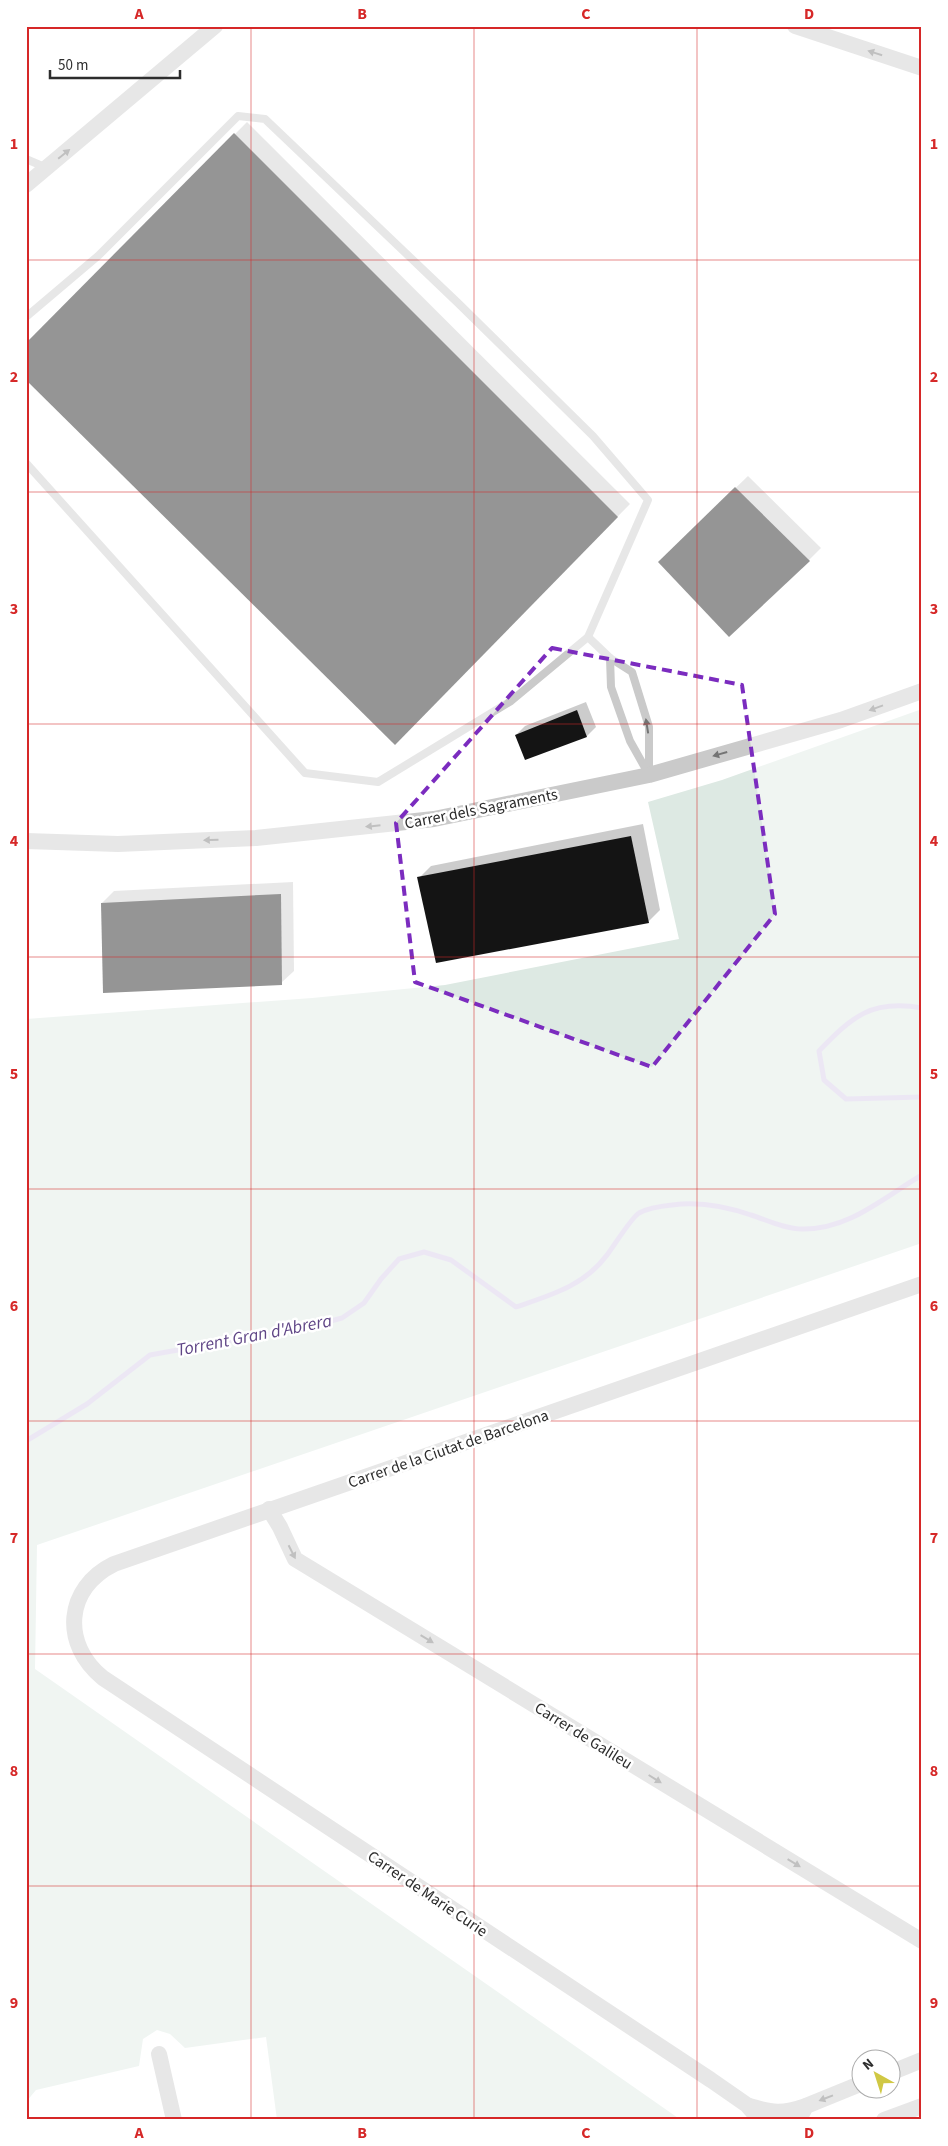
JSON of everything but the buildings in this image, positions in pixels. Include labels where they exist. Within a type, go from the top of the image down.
[{"type":"street","points":[[26,185],[215,26]]},
{"type":"street","points":[[796,26],[814,29],[922,68]]},
{"type":"street","name":"Carrer dels Sagraments","points":[[26,841],[118,844],[256,838],[434,819],[649,775],[841,720],[922,691]]},
{"type":"street","name":"Carrer de la Ciutat de Barcelona","points":[[110,1682],[86,1661],[78,1645],[74,1629],[75,1613],[79,1598],[92,1578],[114,1564],[922,1284]]},
{"type":"street","name":"Carrer de Galileu","points":[[269,1509],[295,1559],[922,1941]]},
{"type":"street","name":"Carrer de Marie Curie","points":[[110,1682],[747,2105],[767,2112],[795,2114]]},
{"type":"street","points":[[159,2054],[174,2120]]},
{"type":"street","points":[[900,2069],[922,2060]]},
{"type":"street","points":[[795,2114],[850,2089]]},
{"type":"street","name":"Carrer de Marie Curie","points":[[747,2105],[760,2120]]},
{"type":"street","points":[[884,2120],[922,2106]]},
{"type":"lane","points":[[26,317],[98,256],[238,116],[265,119],[458,303],[586,430],[648,500],[588,637],[511,701],[378,782],[305,773],[26,463]]},
{"type":"lane","points":[[26,159],[47,168]]},
{"type":"lane","points":[[588,637],[610,658],[632,672],[649,727],[649,775]]},
{"type":"lane","points":[[610,658],[611,687],[630,741],[649,775]]},
{"type":"highlighted area","points":[[552,648],[742,685],[775,914],[652,1067],[415,982],[396,823]]},
{"type":"shaded area","points":[[922,709],[922,1243],[37,1545],[35,1669],[681,2120],[277,2120],[266,2037],[185,2048],[170,2034],[157,2030],[143,2039],[139,2066],[36,2090],[26,2102],[26,1019],[312,998],[445,985],[679,939],[648,802],[722,780]]},
{"type":"waterway","name":"Torrent Gran d'Abrera","points":[[922,1008],[889,1006],[864,1013],[842,1029],[819,1051],[824,1080],[846,1099],[922,1097]]},
{"type":"waterway","name":"Torrent Gran d'Abrera","points":[[26,1441],[87,1404],[150,1355],[316,1325],[342,1318],[364,1303],[381,1279],[399,1259],[424,1252],[451,1260],[516,1307],[566,1288],[588,1275],[607,1255],[636,1216],[647,1210],[682,1204],[712,1205],[731,1209],[789,1228],[819,1228],[835,1224],[865,1211],[922,1175]]}]
